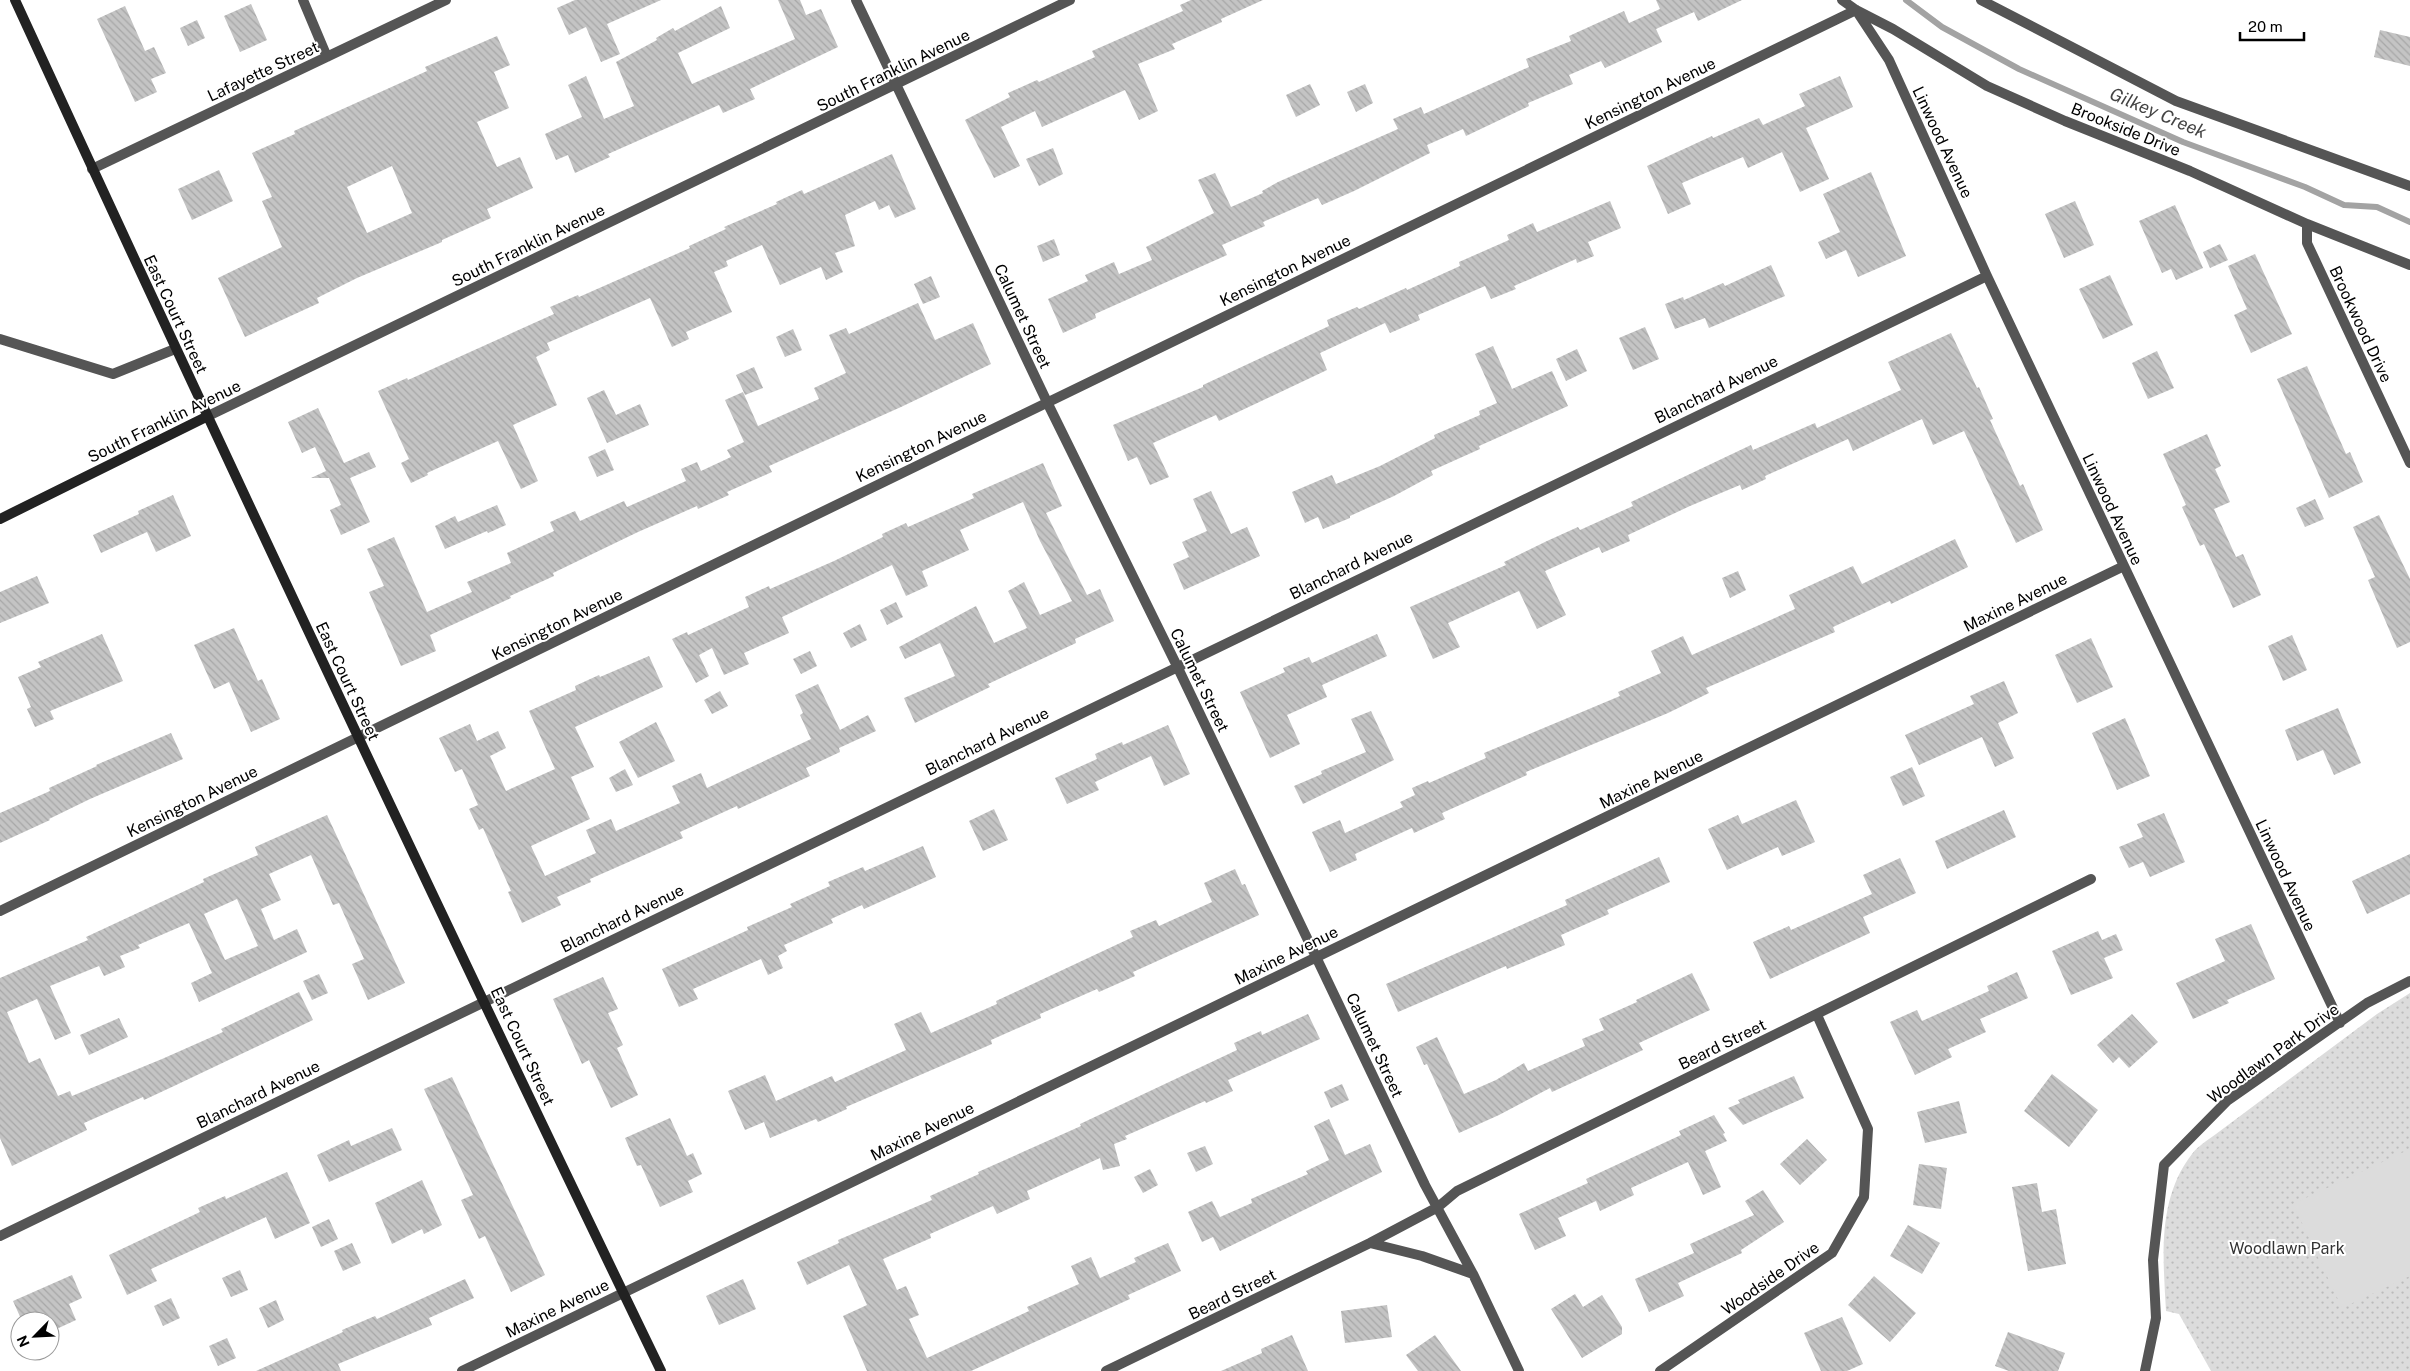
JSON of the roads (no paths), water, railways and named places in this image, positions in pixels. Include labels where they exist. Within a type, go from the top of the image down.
[{"type":"main road","name":"East Court Street","points":[[15,0],[206,417],[661,1371]]},
{"type":"main road","name":"South Franklin Avenue","points":[[0,518],[206,417]]},
{"type":"street","points":[[303,0],[327,57]]},
{"type":"street","name":"Lafayette Street","points":[[92,169],[446,0]]},
{"type":"street","name":"Calumet Street","points":[[856,0],[1047,402],[1177,666],[1425,1185],[1473,1274],[1518,1371]]},
{"type":"street","name":"South Franklin Avenue","points":[[206,417],[898,85],[1070,0]]},
{"type":"street","name":"Brookside Drive","points":[[1842,0],[1987,86],[2065,121],[2190,170],[2306,224],[2410,265]]},
{"type":"street","points":[[1981,0],[2176,101],[2410,186]]},
{"type":"street","name":"Linwood Avenue","points":[[1856,10],[1889,60],[1987,276],[2340,1023]]},
{"type":"street","name":"Kensington Avenue","points":[[0,911],[1856,10]]},
{"type":"street","name":"Brookwood Drive","points":[[2306,224],[2307,243],[2410,462]]},
{"type":"street","name":"Blanchard Avenue","points":[[0,1236],[1987,276]]},
{"type":"street","points":[[0,339],[113,374],[140,365],[175,349]]},
{"type":"street","name":"Maxine Avenue","points":[[462,1371],[2124,566]]},
{"type":"street","name":"Beard Street","points":[[1106,1371],[1370,1243],[1438,1207],[1457,1191],[2091,879]]},
{"type":"street","name":"Woodlawn Park Drive","points":[[2145,1371],[2156,1318],[2153,1260],[2164,1164],[2227,1101],[2367,1003],[2410,981]]},
{"type":"street","name":"Woodside Drive","points":[[1660,1371],[1832,1254],[1864,1198],[1868,1129],[1817,1014]]},
{"type":"street","points":[[1370,1243],[1422,1256],[1473,1274]]},
{"type":"waterway","name":"Gilkey Creek","points":[[1906,0],[1942,27],[2019,69],[2183,142],[2305,187],[2344,205],[2377,207],[2410,222]]},
{"type":"park label","name":"Woodlawn Park","points":[[2287,1248]]}]
